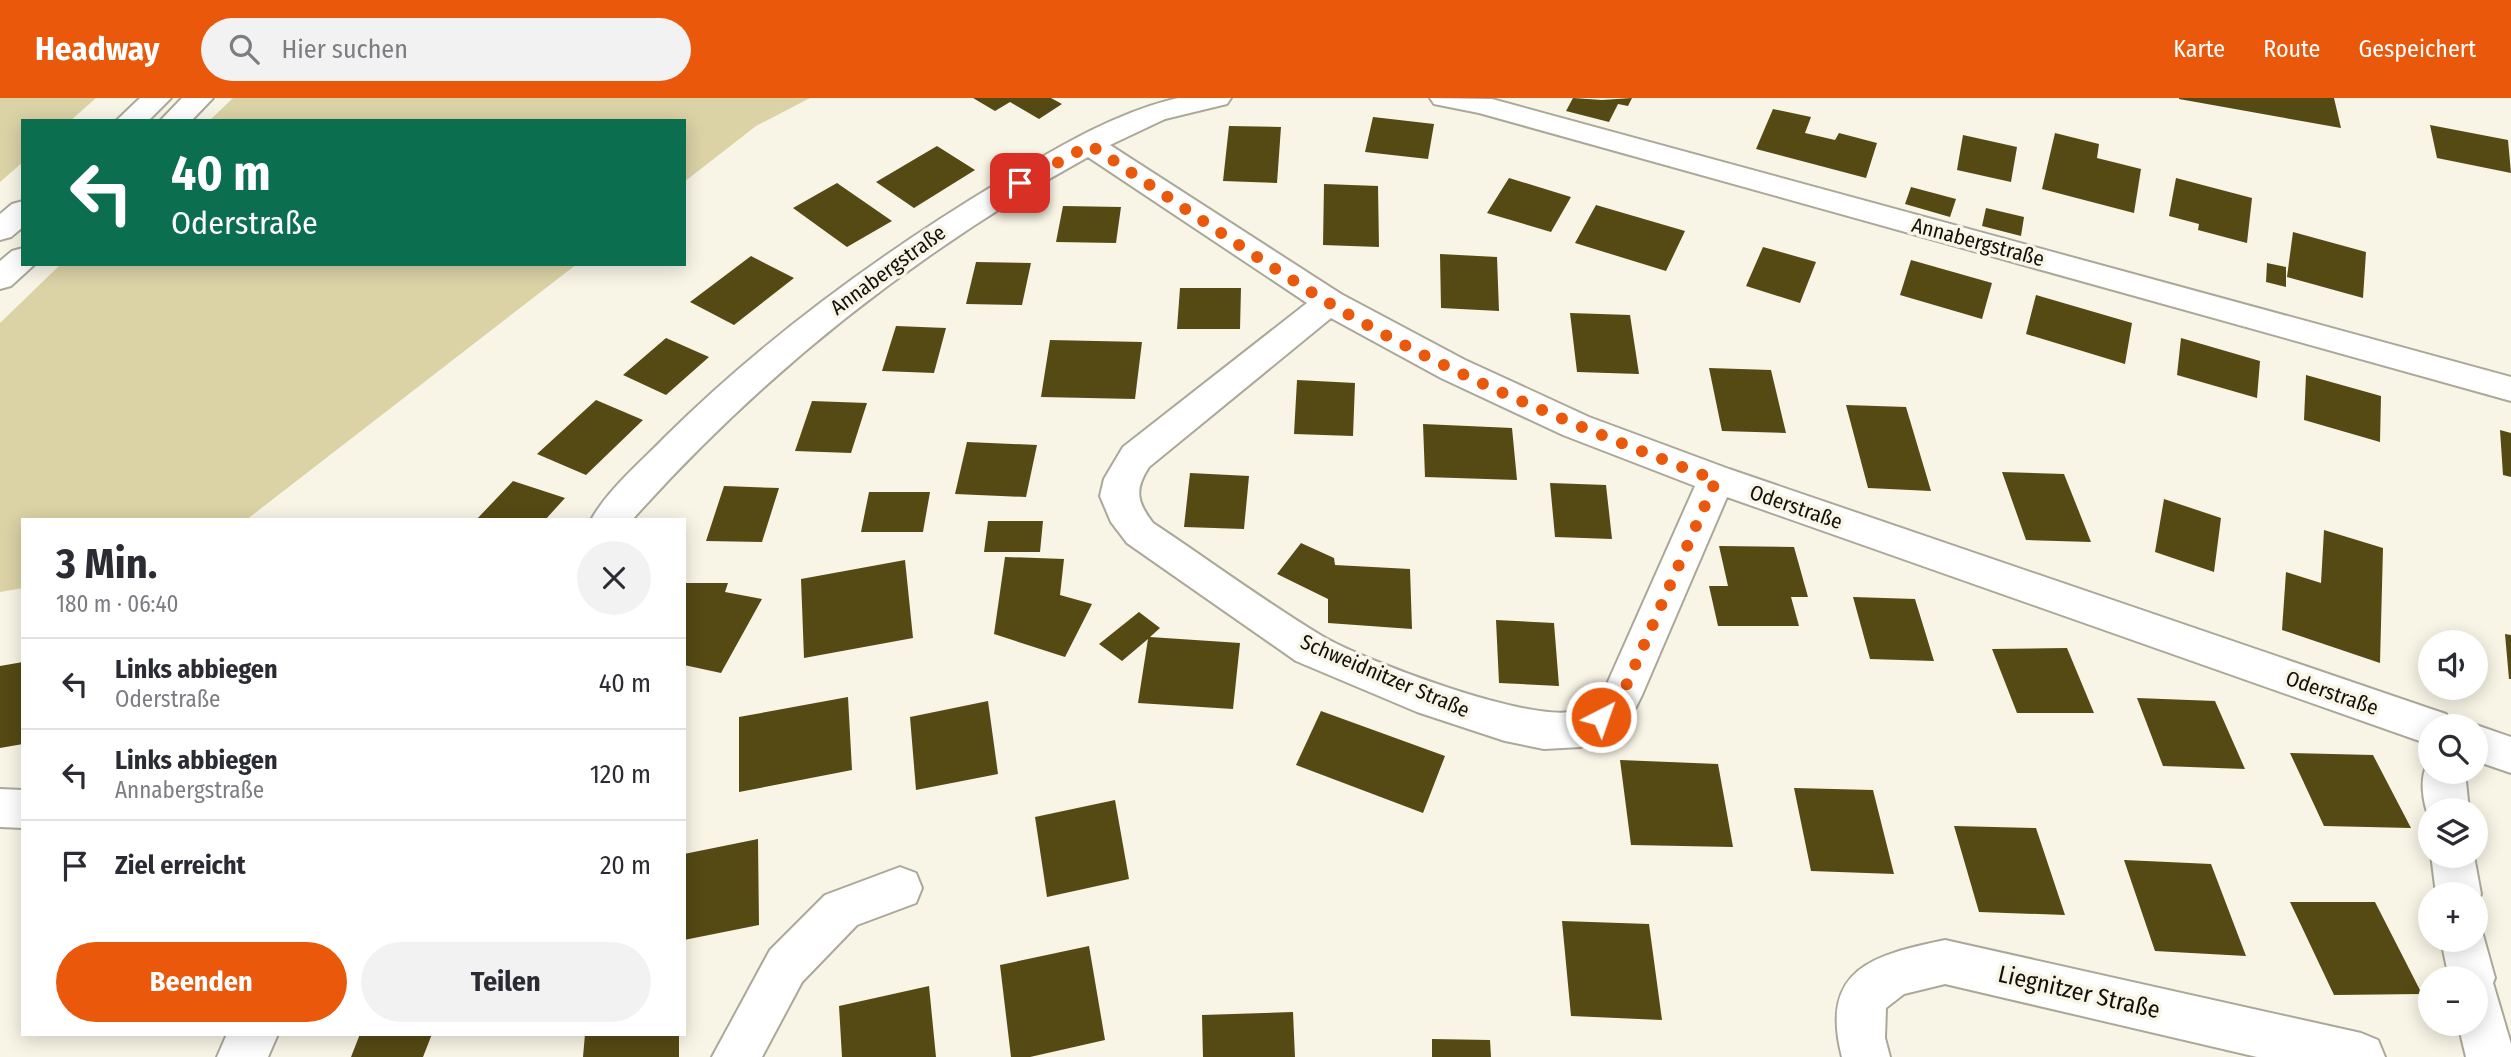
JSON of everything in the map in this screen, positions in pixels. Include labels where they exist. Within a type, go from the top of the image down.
[{"type":"main road","points":[[132,119],[157,98]]},
{"type":"main road","points":[[176,119],[200,98]]},
{"type":"main road","name":"Annabergstraße","points":[[612,518],[646,478],[759,369],[886,269],[956,220],[1090,145],[1156,113],[1217,98]]},
{"type":"main road","name":"Annabergstraße","points":[[1444,98],[1508,112],[2511,389]]},
{"type":"main road","name":"Oderstraße","points":[[1090,145],[1329,302],[1453,369],[1576,426],[1716,480],[2418,723]]},
{"type":"main road","points":[[0,230],[21,213]]},
{"type":"main road","points":[[0,278],[21,260]]},
{"type":"main road","name":"Schweidnitzer Straße","points":[[1329,302],[1136,457],[1119,481],[1120,509],[1140,533],[1310,649],[1432,700],[1505,723],[1544,731],[1581,729],[1601,717],[1622,695],[1716,480]]},
{"type":"main road","points":[[2488,747],[2511,755]]},
{"type":"main road","points":[[0,808],[21,810]]},
{"type":"main road","points":[[736,1057],[786,966],[841,910],[900,888]]},
{"type":"main road","name":"Liegnitzer Straße","points":[[1866,1057],[1861,1038],[1863,997],[1892,974],[1945,962],[2361,1057]]},
{"type":"main road","points":[[241,1057],[253,1036]]},
{"type":"main road","points":[[2485,1036],[2490,1057]]},
{"type":"shaded area","points":[[0,98],[96,98],[72,119],[21,119],[21,164],[0,182]]},
{"type":"shaded area","points":[[233,98],[810,98],[756,126],[686,180],[686,119],[211,119]]},
{"type":"shaded area","points":[[59,266],[574,266],[249,518],[21,518],[21,588],[0,592],[0,323]]},
{"type":"building","points":[[973,98],[1051,98],[1062,104],[1039,119],[1010,102],[995,111]]},
{"type":"building","points":[[1573,98],[1632,98],[1628,106],[1618,104],[1609,122],[1566,111]]},
{"type":"building","points":[[2334,98],[2341,128],[2179,99]]},
{"type":"building","points":[[1773,109],[1811,117],[1805,133],[1835,140],[1839,133],[1877,143],[1866,178],[1756,149]]},
{"type":"building","points":[[1373,117],[1434,124],[1428,159],[1365,152]]},
{"type":"building","points":[[2430,125],[2508,140],[2511,173],[2437,158]]},
{"type":"building","points":[[1229,126],[1281,127],[1277,183],[1223,181]]},
{"type":"building","points":[[2055,133],[2099,144],[2097,158],[2141,169],[2134,213],[2042,189]]},
{"type":"building","points":[[1963,135],[2017,147],[2011,182],[1957,170]]},
{"type":"building","points":[[937,146],[975,170],[914,208],[876,182]]},
{"type":"building","points":[[1509,178],[1571,197],[1551,232],[1487,213]]},
{"type":"building","points":[[2176,178],[2252,198],[2247,243],[2198,230],[2199,224],[2169,216]]},
{"type":"building","points":[[837,183],[892,221],[847,247],[793,208]]},
{"type":"building","points":[[1324,184],[1378,186],[1379,247],[1323,245]]},
{"type":"building","points":[[1911,187],[1956,199],[1950,217],[1905,204]]},
{"type":"building","points":[[1596,205],[1685,231],[1666,271],[1575,243]]},
{"type":"building","points":[[1063,206],[1121,207],[1116,243],[1056,242]]},
{"type":"building","points":[[1986,208],[2024,217],[2021,236],[1982,226]]},
{"type":"building","points":[[2293,232],[2366,252],[2363,298],[2287,277]]},
{"type":"building","points":[[1763,247],[1816,262],[1800,303],[1746,286]]},
{"type":"building","points":[[1440,254],[1497,257],[1499,311],[1441,308]]},
{"type":"building","points":[[751,256],[794,278],[734,325],[690,302]]},
{"type":"building","points":[[1911,260],[1992,283],[1982,319],[1900,295]]},
{"type":"building","points":[[976,262],[1031,263],[1022,305],[966,304]]},
{"type":"building","points":[[2267,263],[2286,267],[2286,287],[2266,282]]},
{"type":"building","points":[[1180,288],[1241,288],[1240,329],[1177,329]]},
{"type":"building","points":[[2036,295],[2132,323],[2125,364],[2026,334]]},
{"type":"building","points":[[1570,313],[1630,315],[1639,374],[1577,372]]},
{"type":"building","points":[[896,326],[946,328],[934,373],[882,371]]},
{"type":"building","points":[[666,338],[709,357],[666,395],[623,375]]},
{"type":"building","points":[[2181,338],[2260,361],[2257,398],[2177,375]]},
{"type":"building","points":[[1050,340],[1142,342],[1135,399],[1041,397]]},
{"type":"building","points":[[1709,368],[1771,370],[1786,433],[1722,431]]},
{"type":"building","points":[[2306,375],[2381,396],[2380,442],[2304,420]]},
{"type":"building","points":[[1297,380],[1355,383],[1353,436],[1294,434]]},
{"type":"building","points":[[596,400],[643,420],[586,475],[537,454]]},
{"type":"building","points":[[812,401],[867,403],[851,453],[795,451]]},
{"type":"building","points":[[1846,405],[1906,407],[1931,491],[1868,488]]},
{"type":"building","points":[[1423,424],[1512,428],[1517,480],[1425,477]]},
{"type":"building","points":[[2500,430],[2511,433],[2511,477],[2503,475]]},
{"type":"building","points":[[967,442],[1037,445],[1026,497],[955,494]]},
{"type":"building","points":[[2002,472],[2064,474],[2091,542],[2026,540]]},
{"type":"building","points":[[1190,473],[1249,476],[1244,529],[1184,527]]},
{"type":"building","points":[[513,481],[565,498],[547,518],[478,518]]},
{"type":"building","points":[[1550,483],[1606,485],[1612,539],[1555,537]]},
{"type":"building","points":[[724,486],[779,488],[762,542],[706,541]]},
{"type":"building","points":[[869,492],[930,492],[923,532],[861,532]]},
{"type":"building","points":[[2164,499],[2221,518],[2214,572],[2155,552]]},
{"type":"building","points":[[988,521],[1043,521],[1040,552],[984,552]]},
{"type":"building","points":[[2324,530],[2383,548],[2380,663],[2282,630],[2286,572],[2321,583]]},
{"type":"building","points":[[1301,543],[1334,558],[1335,565],[1410,569],[1412,629],[1328,623],[1328,599],[1277,574]]},
{"type":"building","points":[[1719,546],[1794,547],[1808,597],[1791,597],[1799,626],[1718,626],[1709,586],[1728,586]]},
{"type":"building","points":[[1005,557],[1064,559],[1060,595],[1092,604],[1065,657],[994,634]]},
{"type":"building","points":[[905,560],[913,638],[804,658],[801,579]]},
{"type":"building","points":[[686,583],[728,583],[725,592],[762,599],[721,673],[686,665]]},
{"type":"building","points":[[1853,597],[1915,599],[1934,661],[1870,659]]},
{"type":"building","points":[[1139,612],[1160,628],[1150,637],[1240,643],[1233,709],[1138,703],[1148,639],[1122,661],[1099,644]]},
{"type":"building","points":[[1496,620],[1554,623],[1559,686],[1499,683]]},
{"type":"building","points":[[2505,634],[2511,635],[2511,679],[2509,679]]},
{"type":"building","points":[[2067,648],[2094,713],[2017,713],[1992,649]]},
{"type":"building","points":[[21,662],[21,744],[0,748],[0,666]]},
{"type":"building","points":[[848,697],[852,770],[739,792],[739,717]]},
{"type":"building","points":[[2137,698],[2215,701],[2245,769],[2163,766]]},
{"type":"building","points":[[988,701],[998,774],[916,790],[910,717]]},
{"type":"building","points":[[1321,711],[1445,756],[1423,813],[1296,765]]},
{"type":"building","points":[[2290,753],[2373,755],[2411,828],[2324,826]]},
{"type":"building","points":[[1620,760],[1718,764],[1733,847],[1631,845]]},
{"type":"building","points":[[1794,788],[1873,790],[1894,874],[1811,871]]},
{"type":"building","points":[[1115,800],[1129,879],[1047,897],[1035,817]]},
{"type":"building","points":[[1954,826],[2036,828],[2065,915],[1979,912]]},
{"type":"building","points":[[758,839],[759,925],[686,940],[686,854]]},
{"type":"building","points":[[2124,860],[2211,864],[2246,956],[2155,951]]},
{"type":"building","points":[[2290,902],[2375,902],[2418,986],[2418,994],[2334,995]]},
{"type":"building","points":[[1562,921],[1649,924],[1662,1020],[1571,1016]]},
{"type":"building","points":[[1089,946],[1105,1040],[1030,1057],[1011,1057],[1000,965]]},
{"type":"building","points":[[929,986],[936,1057],[842,1057],[839,1006]]},
{"type":"building","points":[[1293,1012],[1295,1057],[1203,1057],[1202,1015]]},
{"type":"building","points":[[359,1036],[431,1036],[423,1057],[351,1057]]},
{"type":"building","points":[[585,1036],[679,1036],[679,1057],[583,1057]]},
{"type":"building","points":[[1432,1039],[1490,1040],[1491,1057],[1432,1057]]},
{"type":"route","points":[[1020,183],[1090,145],[1329,302],[1377,329],[1453,369],[1576,426],[1716,480],[1622,695],[1601,717]]}]
